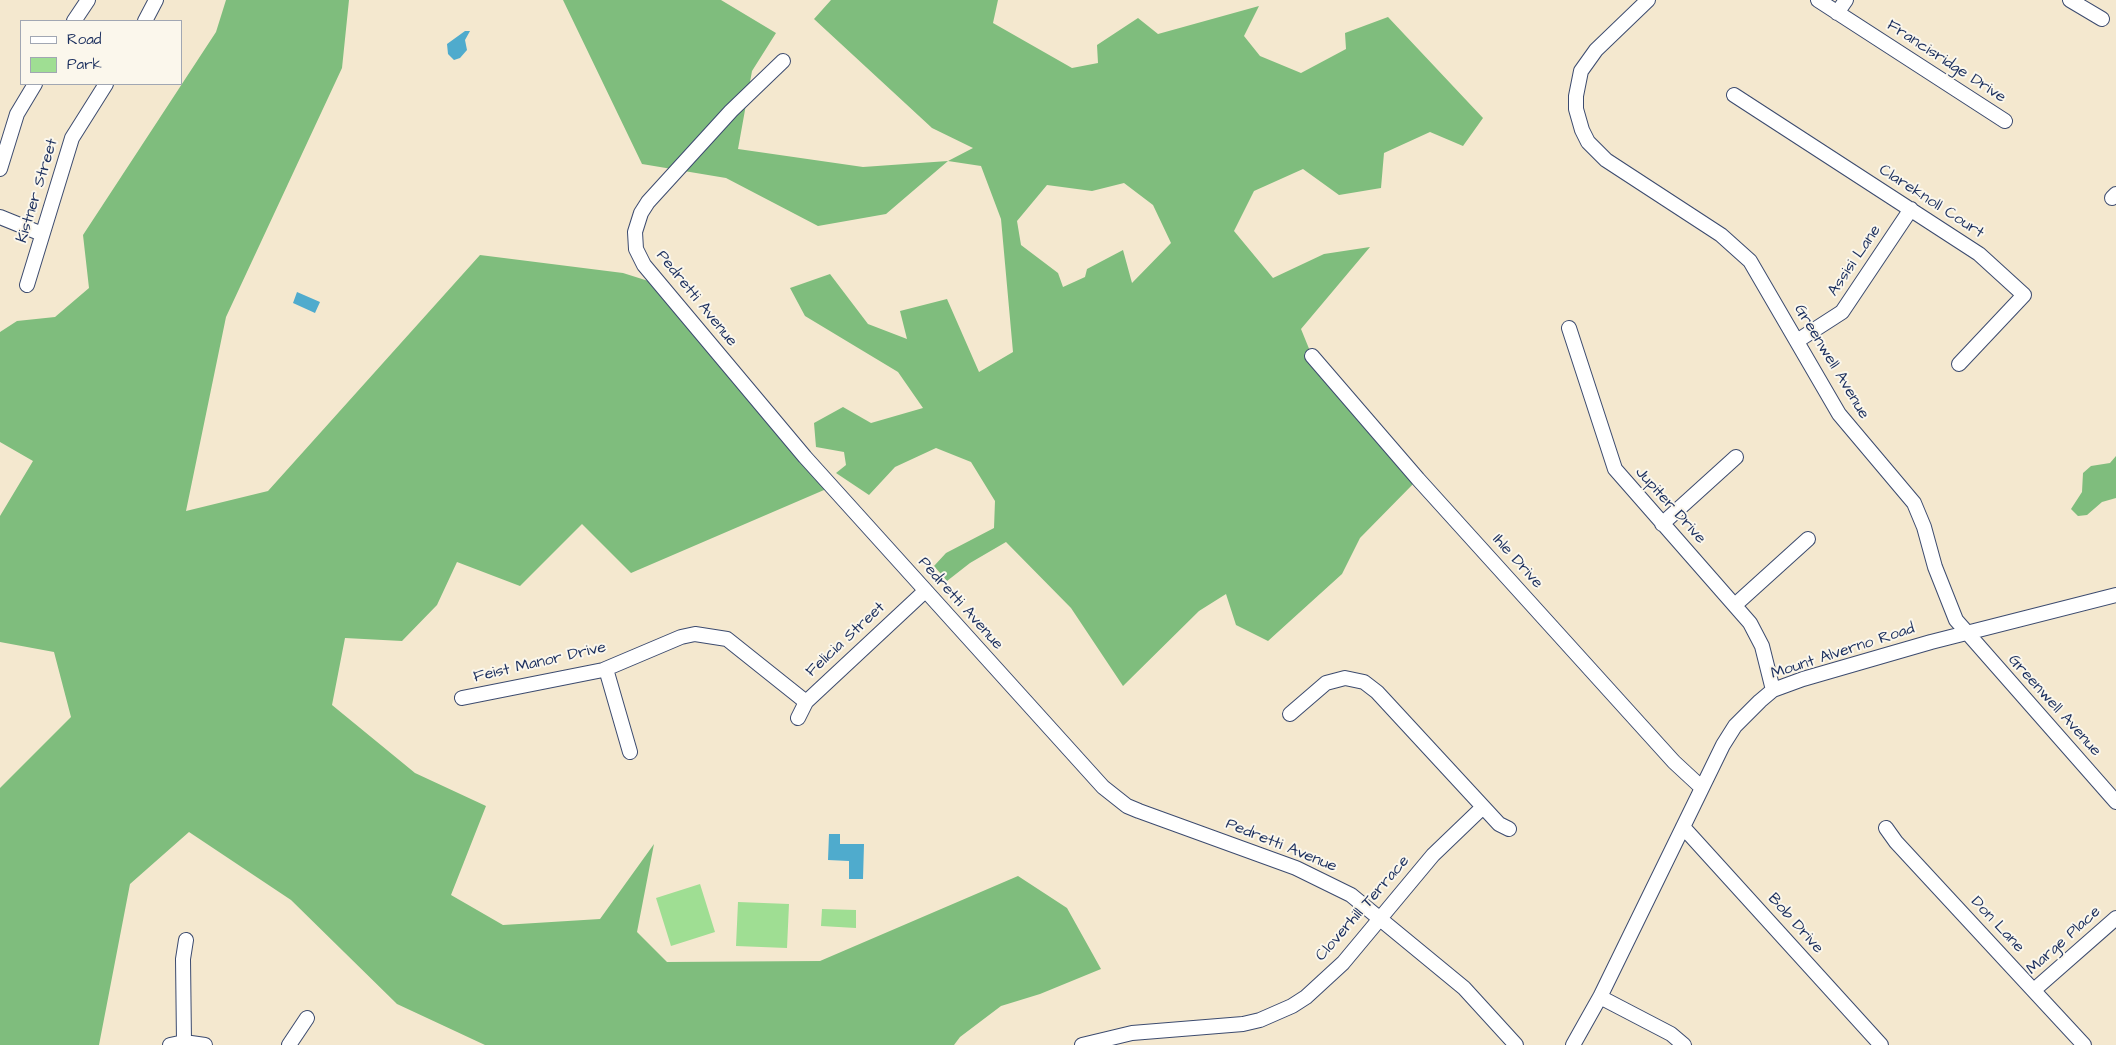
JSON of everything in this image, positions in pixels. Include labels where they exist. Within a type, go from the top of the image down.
[{"type":"street","points":[[75,20],[88,0]]},
{"type":"street","points":[[146,20],[156,0]]},
{"type":"street","name":"Greenwell Avenue","points":[[1648,0],[1596,50],[1581,71],[1576,96],[1578,118],[1588,142],[1606,160],[1737,247],[1759,274],[1839,414],[1914,503],[1950,609],[1966,633],[2116,802]]},
{"type":"street","name":"Francisridge Drive","points":[[1818,0],[2005,121]]},
{"type":"street","points":[[1837,13],[1846,0]]},
{"type":"street","points":[[2070,0],[2102,19]]},
{"type":"street","name":"Pedretti Avenue","points":[[783,61],[731,111],[648,202],[637,227],[636,250],[644,265],[798,450],[924,592],[1113,796],[1139,811],[1320,878],[1351,895],[1464,988],[1516,1045]]},
{"type":"street","points":[[0,169],[17,114],[34,85]]},
{"type":"street","name":"Kistner Street","points":[[27,285],[72,138],[105,85]]},
{"type":"street","name":"Clareknoll Court","points":[[1734,95],[1979,254],[2024,295],[1959,364]]},
{"type":"street","name":"Assisi Lane","points":[[1797,341],[1842,312],[1910,209]]},
{"type":"street","points":[[0,217],[42,234]]},
{"type":"street","name":"Jupiter Drive","points":[[1570,328],[1610,458],[1622,480],[1736,605],[1757,634],[1774,690]]},
{"type":"street","name":"Ihle Drive","points":[[1312,356],[1424,486],[1674,762],[1701,787]]},
{"type":"street","points":[[1662,524],[1736,457]]},
{"type":"street","points":[[1736,605],[1808,539]]},
{"type":"street","name":"Felicia Street","points":[[798,718],[806,702],[924,592]]},
{"type":"street","name":"Mount Alverno Road","points":[[1573,1045],[1600,997],[1701,787],[1735,726],[1774,690],[1966,633],[2116,595]]},
{"type":"street","name":"Feist Manor Drive","points":[[462,698],[606,669],[681,637],[696,634],[727,639],[806,702]]},
{"type":"street","points":[[606,669],[630,752]]},
{"type":"street","points":[[1290,714],[1326,683],[1345,678],[1364,682],[1377,692],[1499,824],[1509,829]]},
{"type":"street","name":"Cloverhill Terrace","points":[[1082,1045],[1132,1033],[1243,1024],[1276,1014],[1306,997],[1343,963],[1433,855],[1483,807]]},
{"type":"street","name":"Bob Drive","points":[[1683,827],[1881,1045]]},
{"type":"street","name":"Don Lane","points":[[1886,828],[1896,842],[2084,1045]]},
{"type":"street","name":"Marge Place","points":[[2034,990],[2116,918]]},
{"type":"street","points":[[184,1042],[183,959],[186,940]]},
{"type":"street","points":[[1600,997],[1670,1034],[1684,1045]]},
{"type":"street","points":[[289,1045],[307,1018]]},
{"type":"street","points":[[170,1045],[184,1042],[205,1045]]},
{"type":"green space","points":[[226,0],[349,0],[342,68],[226,317],[186,511],[268,491],[480,255],[623,273],[661,285],[831,487],[631,573],[582,524],[520,586],[457,562],[437,605],[402,641],[345,638],[332,705],[415,773],[486,806],[451,895],[503,925],[600,919],[654,844],[637,932],[667,962],[820,961],[1018,876],[1067,908],[1101,969],[1040,994],[1001,1006],[960,1037],[954,1045],[485,1045],[397,1004],[291,900],[189,832],[130,884],[99,1045],[0,1045],[0,788],[71,717],[54,652],[0,642],[0,516],[33,461],[0,442],[0,332],[17,321],[55,317],[89,288],[83,235],[216,32]]},
{"type":"green space","points":[[563,0],[721,0],[776,33],[752,71],[738,149],[863,167],[948,161],[886,214],[818,226],[726,178],[642,164]]},
{"type":"green space","points":[[831,0],[998,0],[993,23],[1072,68],[1098,63],[1097,45],[1138,18],[1158,34],[1259,6],[1244,36],[1260,56],[1301,73],[1346,49],[1345,33],[1388,17],[1483,118],[1463,146],[1430,132],[1384,153],[1381,188],[1339,195],[1303,169],[1254,191],[1234,231],[1273,278],[1324,254],[1370,247],[1301,329],[1312,356],[1418,479],[1360,538],[1342,574],[1268,641],[1236,625],[1226,594],[1199,611],[1123,686],[1071,608],[1006,542],[970,563],[947,581],[934,566],[946,553],[994,528],[995,501],[971,462],[936,448],[895,467],[869,495],[836,473],[846,465],[844,452],[816,447],[814,423],[843,407],[871,423],[923,408],[898,372],[805,316],[790,288],[830,274],[868,324],[907,339],[900,311],[947,299],[979,372],[1013,352],[1001,219],[981,166],[948,161],[973,148],[932,128],[814,19]],"holes":[[[1124,183],[1153,205],[1171,243],[1132,283],[1123,250],[1087,269],[1085,277],[1063,287],[1058,273],[1021,245],[1017,221],[1047,185],[1092,191]]]},
{"type":"green space","points":[[2116,456],[2116,498],[2102,502],[2087,515],[2078,516],[2071,509],[2082,492],[2083,473],[2091,466],[2110,463]]},
{"type":"green space","points":[[700,884],[715,932],[671,946],[656,898]]},
{"type":"green space","points":[[738,902],[789,904],[787,948],[736,946]]},
{"type":"green space","points":[[822,909],[856,910],[856,928],[821,926]]},
{"type":"water","points":[[465,31],[470,31],[465,40],[467,50],[460,58],[454,60],[448,54],[447,44]]},
{"type":"water","points":[[297,292],[320,302],[315,313],[293,303]]},
{"type":"water","points":[[829,834],[840,834],[840,844],[864,844],[863,879],[849,879],[849,861],[828,860]]}]
